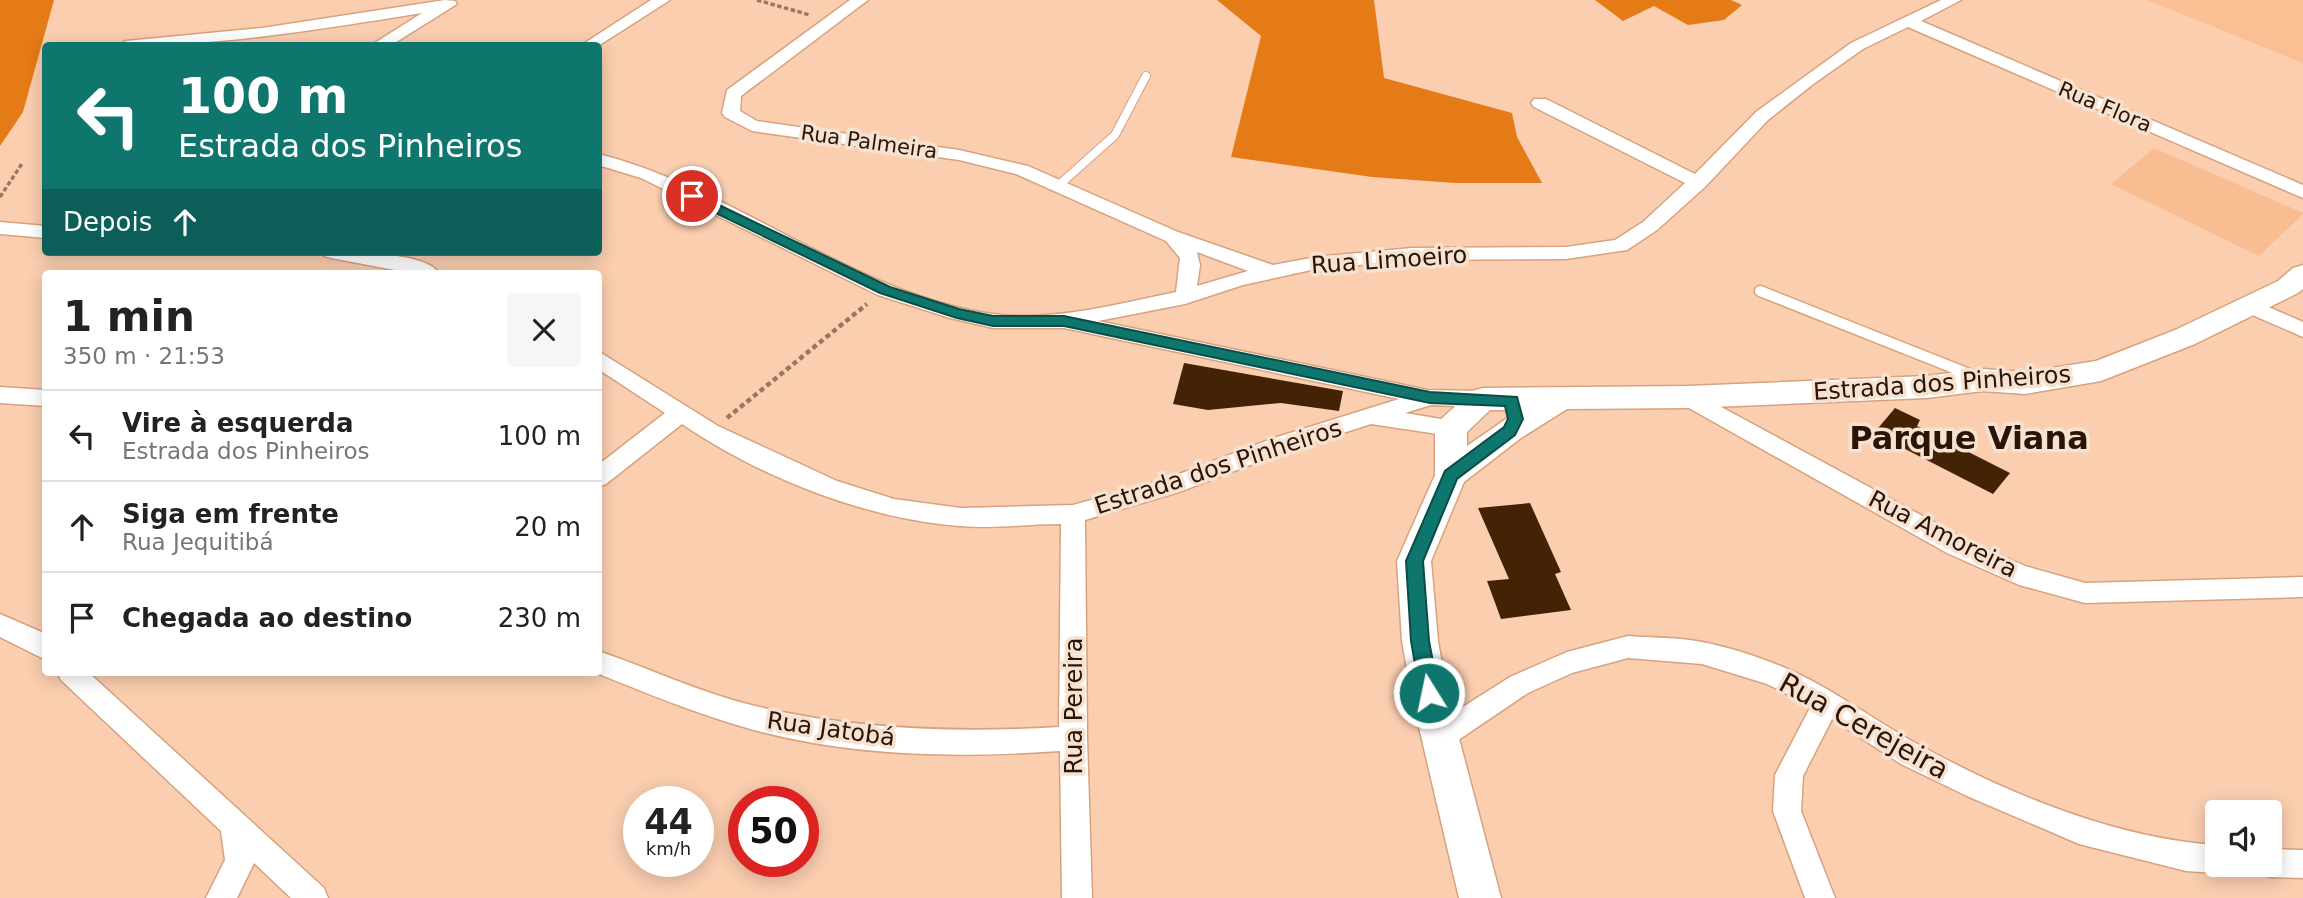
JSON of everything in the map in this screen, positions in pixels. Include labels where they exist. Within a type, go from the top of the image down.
[{"type":"main road","name":"Estrada dos Pinheiros","points":[[1451,429],[1501,410],[1559,399],[1688,397],[1926,387],[1983,380],[2025,383],[2101,371],[2185,337],[2288,287],[2303,274]]},
{"type":"main road","points":[[1451,475],[1451,429],[1501,410]]},
{"type":"main road","points":[[1480,898],[1438,738],[1420,641],[1414,561],[1451,475],[1501,410]]},
{"type":"street","points":[[594,42],[662,0]]},
{"type":"street","name":"Rua Palmeira","points":[[860,0],[733,94],[731,113],[752,126],[959,155],[1022,170],[1171,236],[1270,272]]},
{"type":"street","name":"Rua Limoeiro","points":[[1064,321],[1185,297],[1270,272],[1365,257],[1566,253],[1620,246],[1650,226],[1698,183],[1762,116],[1806,81],[1857,46],[1952,0]]},
{"type":"street","points":[[168,42],[262,33],[453,2]]},
{"type":"street","points":[[385,42],[453,2]]},
{"type":"street","name":"Rua Flora","points":[[1907,21],[2303,192]]},
{"type":"street","points":[[1540,103],[1698,183]]},
{"type":"street","points":[[602,160],[647,174],[885,290],[957,313],[993,321],[1064,321],[1430,397]]},
{"type":"street","points":[[0,228],[42,232]]},
{"type":"street","points":[[1171,236],[1188,249],[1191,258],[1185,297]]},
{"type":"street","points":[[353,256],[422,270]]},
{"type":"street","points":[[2248,305],[2303,330]]},
{"type":"street","name":"Estrada dos Pinheiros","points":[[602,361],[710,432],[829,488],[894,508],[961,517],[1073,514],[1171,486],[1282,444],[1430,397],[1501,410]]},
{"type":"street","points":[[0,395],[42,398]]},
{"type":"street","name":"Rua Amoreira","points":[[1688,397],[1956,546],[2019,575],[2085,593],[2303,587]]},
{"type":"street","points":[[602,475],[681,413]]},
{"type":"street","name":"Estrada dos Pinheiros","points":[[1372,416],[1451,429]]},
{"type":"street","name":"Rua Pereira","points":[[1073,514],[1073,738],[1077,898]]},
{"type":"street","points":[[0,625],[42,646]]},
{"type":"street","name":"Rua Cerejeira","points":[[1438,738],[1519,685],[1567,663],[1628,647],[1702,653],[1774,675],[1827,701],[1911,755],[1978,788],[2079,830],[2186,857],[2205,858]]},
{"type":"street","name":"Rua Jatobá","points":[[602,664],[674,692],[755,718],[863,738],[982,744],[1073,738]]},
{"type":"street","points":[[75,676],[313,898]]},
{"type":"street","points":[[1821,898],[1787,811],[1789,775],[1827,701]]},
{"type":"street","points":[[221,898],[240,861],[234,825]]},
{"type":"street","points":[[2282,863],[2303,864]]},
{"type":"lane","points":[[1059,185],[1115,135],[1146,76]]},
{"type":"lane","points":[[1760,291],[1983,380]]},
{"type":"path","points":[[757,0],[830,21]]},
{"type":"path","points":[[0,197],[23,162]]},
{"type":"path","points":[[710,432],[885,290]]},
{"type":"shaded area","points":[[0,0],[54,0],[23,112],[0,146]]},
{"type":"shaded area","points":[[1217,0],[1374,0],[1384,78],[1512,113],[1517,137],[1542,183],[1455,183],[1372,177],[1231,157],[1261,36]]},
{"type":"shaded area","points":[[1595,0],[1731,0],[1742,5],[1724,20],[1688,25],[1654,6],[1623,21]]},
{"type":"shaded area","points":[[2147,0],[2303,0],[2303,63]]},
{"type":"shaded area","points":[[2154,148],[2303,214],[2259,256],[2111,184]]},
{"type":"building","points":[[1184,363],[1343,391],[1339,411],[1281,403],[1208,410],[1173,404]]},
{"type":"building","points":[[1895,408],[1920,420],[1917,426],[2010,473],[1993,494],[1874,433]]},
{"type":"building","points":[[1530,503],[1561,572],[1555,574],[1571,610],[1501,619],[1487,581],[1509,579],[1478,508]]},
{"type":"district","name":"Parque Viana","points":[[1969,438]]},
{"type":"route","points":[[692,196],[885,290],[957,313],[993,321],[1064,321],[1430,397],[1511,401],[1515,419],[1510,430],[1451,475],[1414,561],[1420,641],[1429,693]]}]
